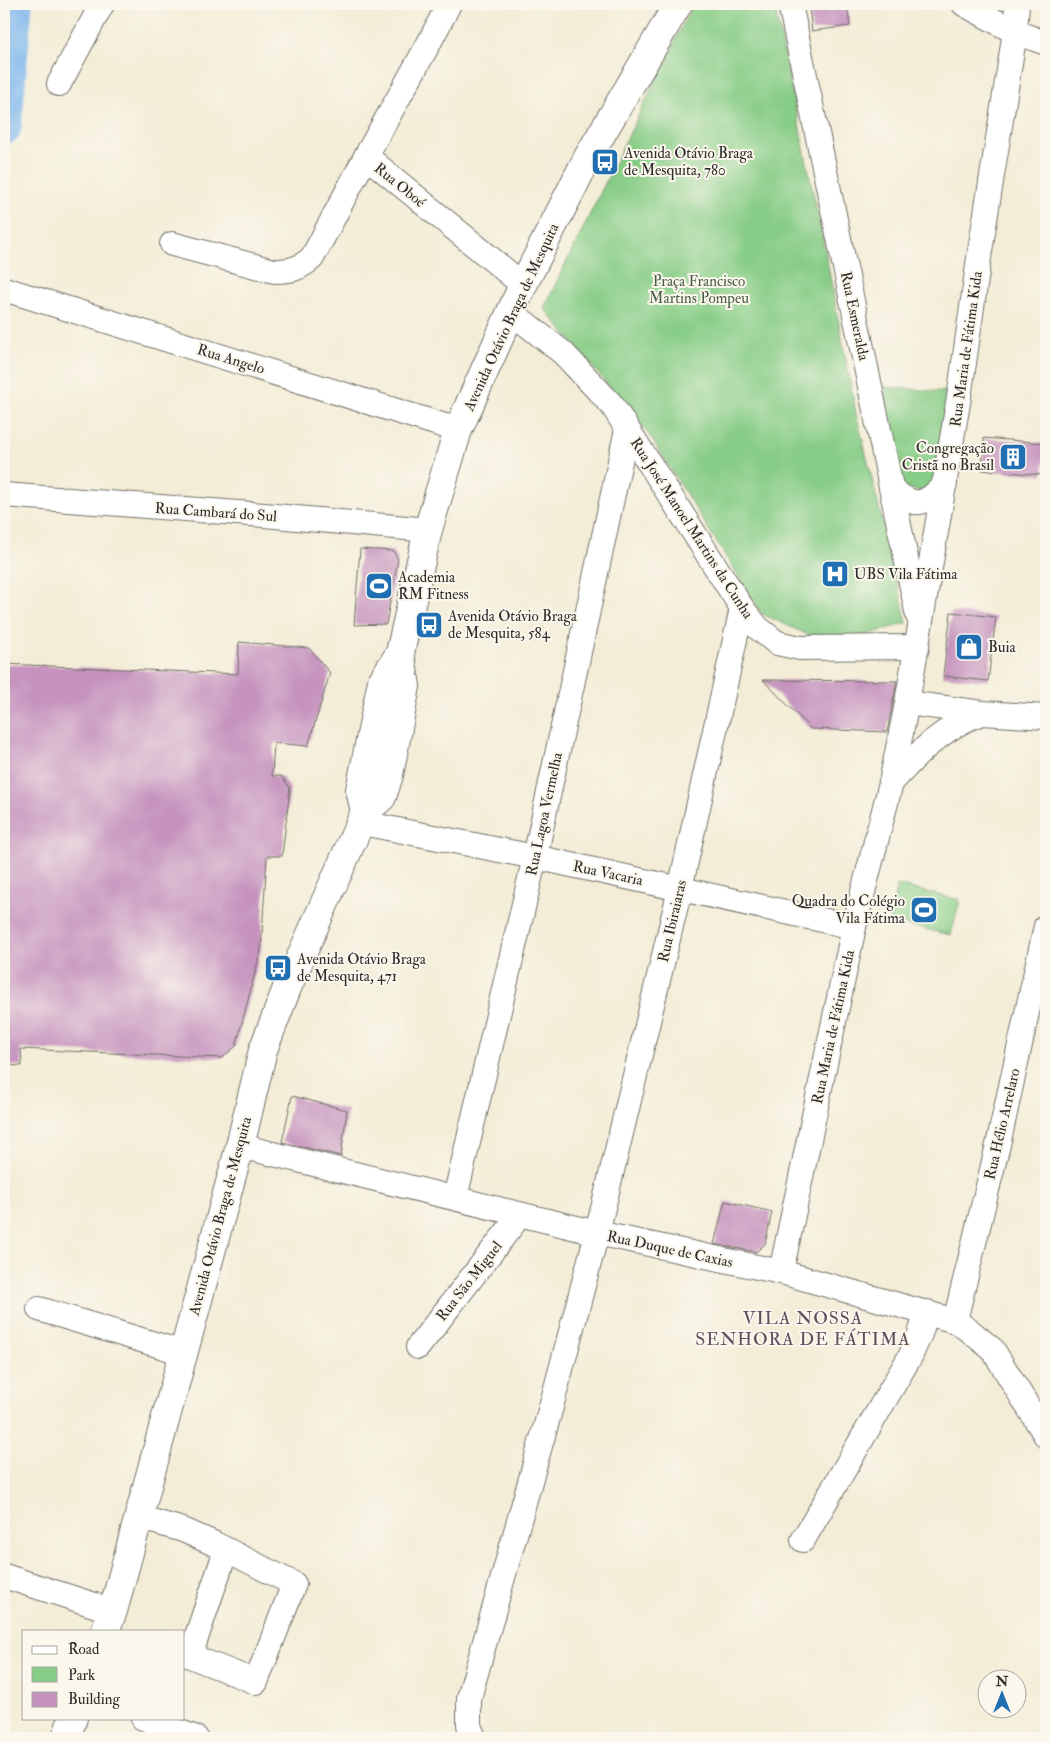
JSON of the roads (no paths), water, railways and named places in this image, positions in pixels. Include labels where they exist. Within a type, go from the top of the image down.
[{"type":"main road","name":"Avenida Otávio Braga de Mesquita","points":[[109,1621],[240,1146],[263,1050],[287,988],[364,818],[382,797],[389,775],[406,686],[400,653],[428,530],[458,430],[523,285],[588,156],[678,4]]},
{"type":"main road","points":[[66,1738],[72,1720]]},
{"type":"street","points":[[59,84],[102,4]]},
{"type":"street","name":"Rua Oboé","points":[[449,4],[366,156],[523,285]]},
{"type":"street","name":"Rua Esmeralda","points":[[790,4],[891,488],[919,638]]},
{"type":"street","points":[[964,4],[1015,32],[1046,42]]},
{"type":"street","name":"Rua Maria de Fátima Kida","points":[[781,1272],[854,927],[891,783],[907,703],[960,391],[1015,32],[1017,4]]},
{"type":"street","points":[[172,244],[274,271],[288,271],[302,266],[312,258],[366,156]]},
{"type":"street","name":"Rua Angelo","points":[[4,289],[458,430]]},
{"type":"street","name":"Rua José Manoel Martins da Cunha","points":[[511,312],[563,353],[612,405],[742,608],[758,628],[777,643],[800,648],[919,638]]},
{"type":"street","name":"Rua Lagoa Vermelha","points":[[455,1198],[535,857],[627,429]]},
{"type":"street","points":[[891,488],[902,498],[912,502],[932,498],[945,484]]},
{"type":"street","name":"Rua Cambará do Sul","points":[[4,495],[428,530]]},
{"type":"street","name":"Rua Ibiraiaras","points":[[474,1738],[469,1725],[469,1698],[554,1397],[597,1233],[680,889],[742,608]]},
{"type":"street","points":[[907,703],[983,713],[1046,717]]},
{"type":"street","name":"Rua Maria de Fátima Kida","points":[[891,783],[920,752],[939,736],[955,725],[983,713]]},
{"type":"street","name":"Rua Vacaria","points":[[364,818],[854,927]]},
{"type":"street","name":"Rua Hélio Arrelaro","points":[[956,1321],[998,1145],[1046,926]]},
{"type":"street","name":"Rua Duque de Caxias","points":[[240,1146],[597,1233],[781,1272],[956,1321],[993,1350],[1046,1436]]},
{"type":"street","name":"Rua São Miguel","points":[[418,1347],[520,1215]]},
{"type":"street","points":[[39,1309],[184,1353]]},
{"type":"street","points":[[803,1540],[911,1356],[927,1312]]},
{"type":"street","points":[[138,1517],[182,1530],[226,1550],[294,1584],[256,1682],[190,1656],[226,1550]]},
{"type":"street","points":[[4,1576],[109,1621]]},
{"type":"street","points":[[148,1720],[196,1738]]},
{"type":"waterway","points":[[4,127],[15,4]]},
{"type":"place","name":"Avenida Otávio Braga de Mesquita, 780","points":[[605,162]]},
{"type":"place","name":"Congregação Cristã no Brasil","points":[[1013,457]]},
{"type":"place","name":"UBS Vila Fátima","points":[[835,574]]},
{"type":"place","name":"Academia RM Fitness","points":[[379,586]]},
{"type":"place","name":"Avenida Otávio Braga de Mesquita, 584","points":[[429,625]]},
{"type":"place","name":"Buia","points":[[969,647]]},
{"type":"place","name":"Quadra do Colégio Vila Fátima","points":[[924,910]]},
{"type":"place","name":"Avenida Otávio Braga de Mesquita, 471","points":[[278,968]]},
{"type":"district","name":"VILA NOSSA SENHORA DE FÁTIMA","points":[[803,1328]]},
{"type":"park label","name":"Praça Francisco Martins Pompeu","points":[[699,290]]}]
